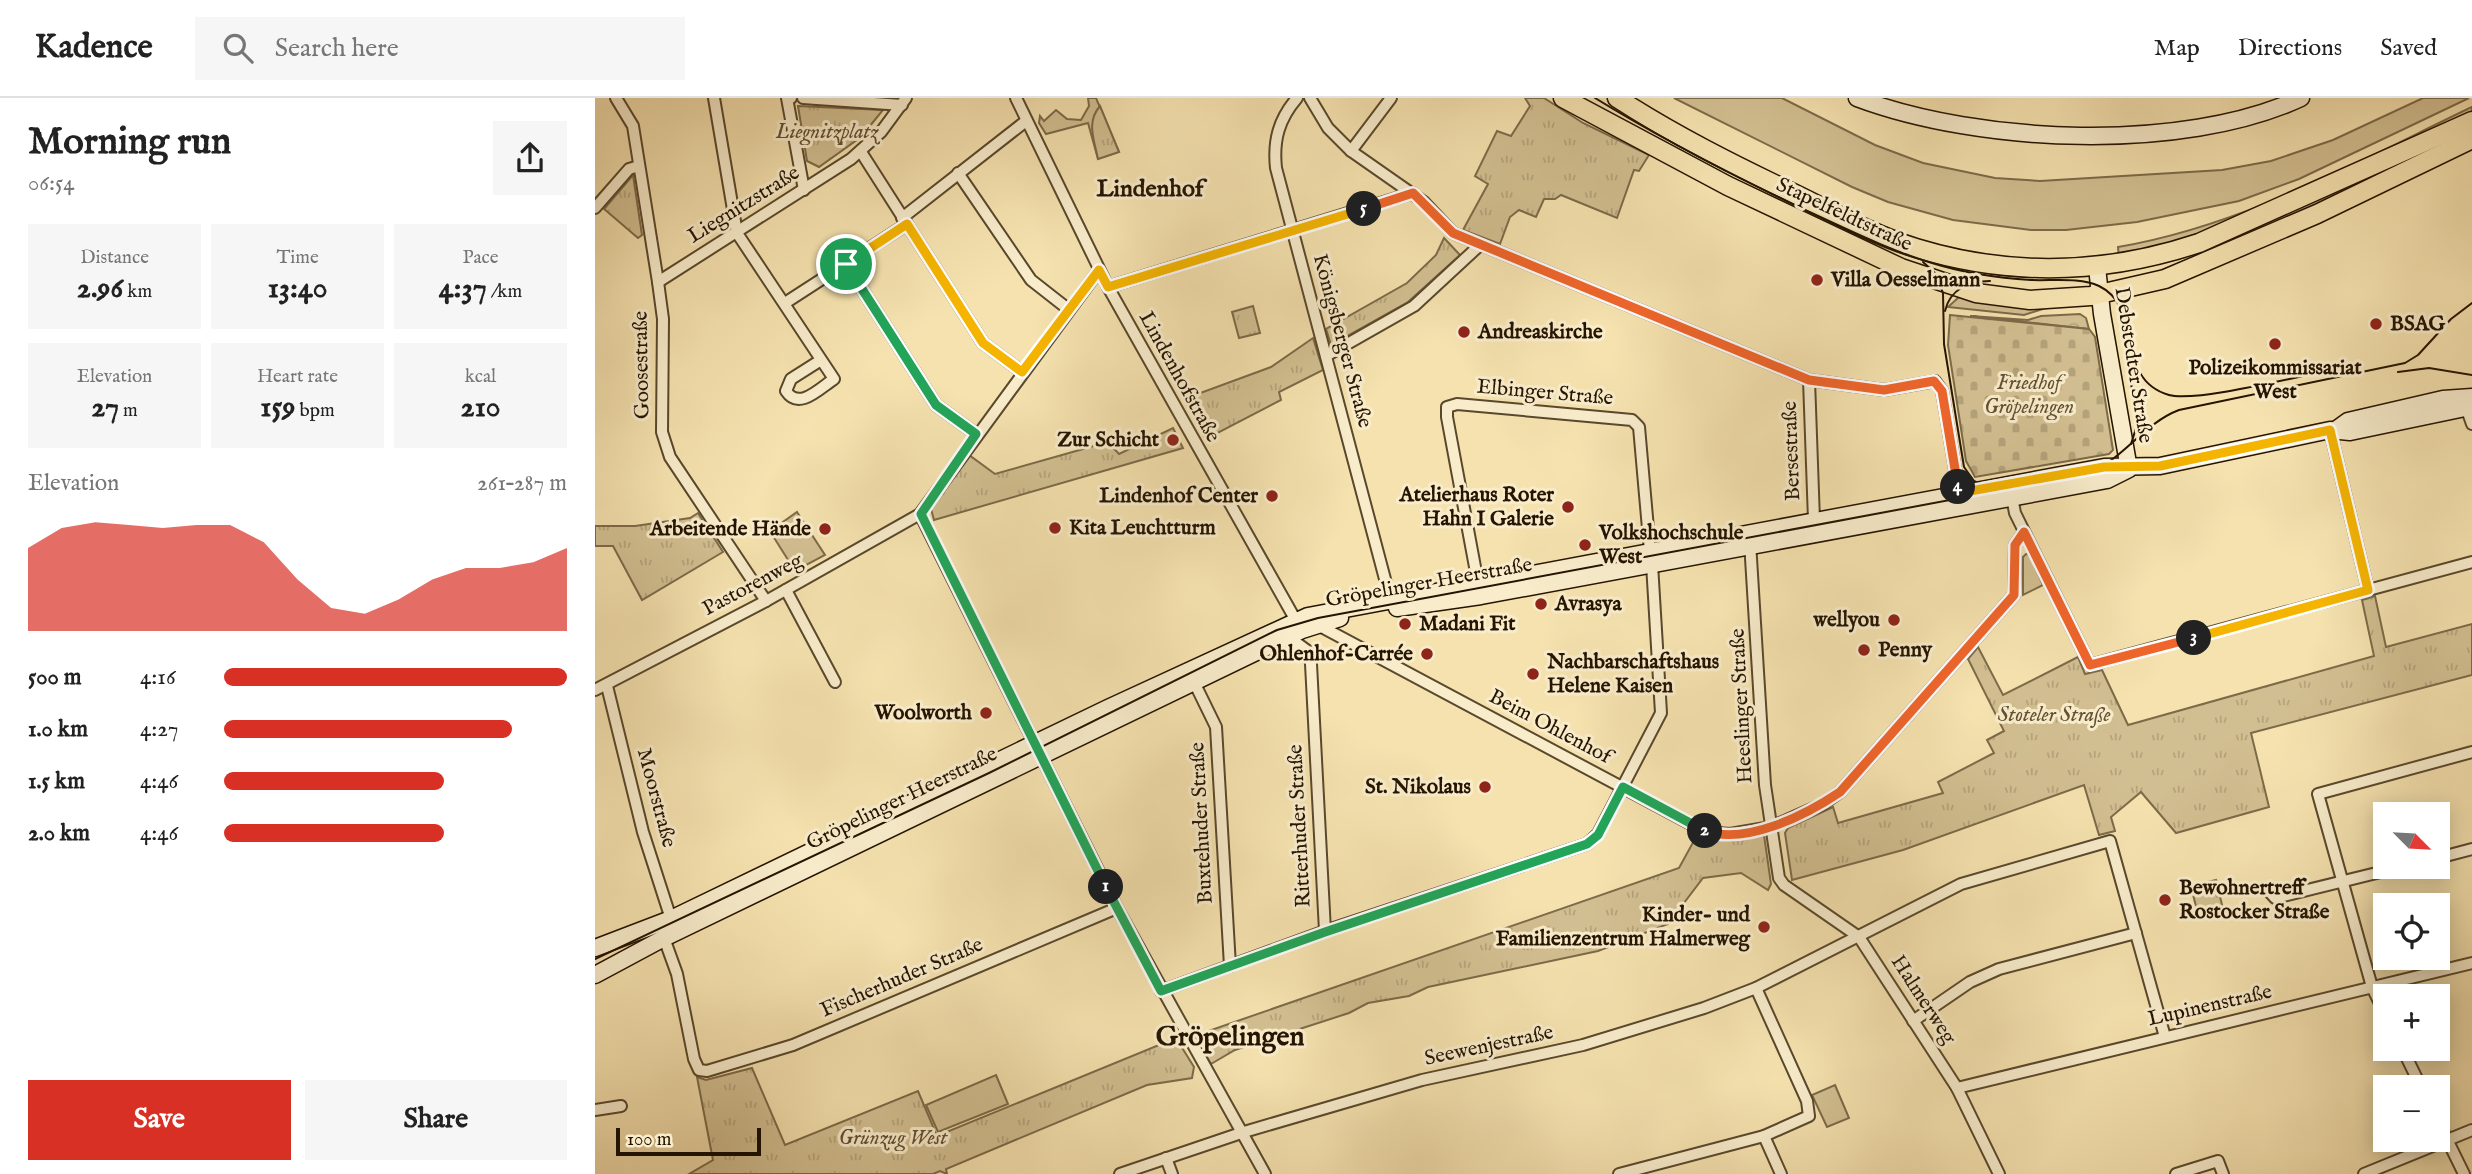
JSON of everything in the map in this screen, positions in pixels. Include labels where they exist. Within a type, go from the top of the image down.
[{"type":"main road","name":"Stapelfeldtstraße","points":[[1563,98],[1728,186],[1901,268],[1976,293],[2003,297],[2060,299],[2100,294],[2134,288],[2200,266],[2472,139]]},
{"type":"main road","name":"Stapelfeldtstraße","points":[[1617,98],[1654,122],[1737,167],[1880,235],[1916,248],[2013,268],[2097,267],[2152,258],[2199,243],[2472,121]]},
{"type":"main road","points":[[1857,98],[1928,119],[2007,131],[2088,134],[2172,133],[2269,113],[2301,98]]},
{"type":"main road","name":"Debstedter Straße","points":[[2097,267],[2129,469]]},
{"type":"main road","name":"Gröpelinger Heerstraße","points":[[1750,540],[1814,520],[2104,467],[2129,469],[2160,466],[2334,430],[2348,421],[2468,401]]},
{"type":"main road","name":"Gröpelinger Heerstraße","points":[[596,942],[671,919],[1302,628],[1651,558],[2107,480],[2129,469]]},
{"type":"main road","name":"Gröpelinger Heerstraße","points":[[595,975],[1038,750],[1194,682],[1302,628],[1322,612],[1478,583],[1651,558]]},
{"type":"street","name":"Goosestraße","points":[[608,98],[618,101],[633,126],[663,319],[662,432],[670,457],[766,601]]},
{"type":"street","points":[[713,98],[737,233],[834,379],[804,399],[796,401],[790,397],[786,391],[791,379],[821,360]]},
{"type":"street","points":[[791,98],[787,98],[804,190]]},
{"type":"street","points":[[803,98],[904,102]]},
{"type":"street","name":"Lindenhofstraße","points":[[1016,98],[1108,287],[1302,628]]},
{"type":"street","name":"Königsberger Straße","points":[[1297,98],[1286,111],[1278,128],[1275,155],[1391,598]]},
{"type":"street","points":[[1310,98],[1328,128],[1350,150],[1413,193],[1448,230],[1480,245],[1809,380],[1884,390],[1934,381],[1942,391],[1959,493]]},
{"type":"street","points":[[1350,150],[1391,98]]},
{"type":"street","name":"Liegnitzstraße","points":[[658,282],[861,152],[904,102]]},
{"type":"street","points":[[785,303],[846,264],[904,221],[958,173],[1026,121]]},
{"type":"street","points":[[861,152],[983,343],[1022,372]]},
{"type":"street","points":[[595,208],[629,169],[639,166]]},
{"type":"street","points":[[958,173],[1031,280],[1068,309]]},
{"type":"street","points":[[1108,287],[1413,193]]},
{"type":"street","points":[[1327,356],[1415,306],[1480,245]]},
{"type":"street","points":[[846,264],[936,405],[976,434]]},
{"type":"street","name":"Pastorenweg","points":[[595,690],[766,601],[921,514],[976,434],[1099,270]]},
{"type":"street","name":"Bersestraße","points":[[1809,380],[1814,520]]},
{"type":"street","points":[[2468,401],[2472,424]]},
{"type":"street","name":"Elbinger Straße","points":[[1325,932],[1587,844],[1598,835],[1661,713],[1639,427],[1632,420],[1457,404],[1447,407],[1478,583]]},
{"type":"street","points":[[2334,430],[2368,590]]},
{"type":"street","points":[[2012,497],[2024,532],[2090,665],[2472,562]]},
{"type":"street","points":[[921,514],[1117,908],[1265,1174]]},
{"type":"street","name":"Beim Ohlenhof","points":[[1302,628],[1379,657],[1717,835],[1771,827],[1808,811],[1840,792],[2014,595],[2015,545],[2024,532]]},
{"type":"street","name":"Heeslinger Straße","points":[[1750,540],[1765,785],[1779,877]]},
{"type":"street","points":[[786,590],[835,682]]},
{"type":"street","name":"Ritterhuder Straße","points":[[1161,991],[1325,932],[1311,664],[1302,628]]},
{"type":"street","name":"Buxtehuder Straße","points":[[1194,682],[1216,727],[1230,966]]},
{"type":"street","name":"Moorstraße","points":[[607,686],[643,832],[671,919]]},
{"type":"street","points":[[2372,987],[2318,794],[2472,752]]},
{"type":"street","name":"Seewenjestraße","points":[[1120,1174],[1244,1132],[1422,1080],[1616,1037],[1704,1008],[1756,988],[1982,876],[2110,841],[2136,933]]},
{"type":"street","points":[[2450,855],[2472,849]]},
{"type":"street","points":[[2266,888],[2275,898],[2373,875]]},
{"type":"street","name":"Halmerweg","points":[[1779,877],[1784,886],[1859,937],[1957,1088],[1997,1173]]},
{"type":"street","name":"Fischerhuder Straße","points":[[664,938],[677,974],[699,1070],[717,1069],[793,1045],[1117,908]]},
{"type":"street","points":[[1913,1021],[1971,982],[1999,970],[2136,933],[2165,1037]]},
{"type":"street","name":"Lupinenstraße","points":[[1957,1088],[2472,963]]},
{"type":"street","points":[[1619,1174],[1764,1136],[1801,1122],[1809,1116],[1810,1110],[1756,988]]},
{"type":"street","points":[[595,1110],[621,1106]]},
{"type":"street","points":[[2450,1137],[2472,1130]]},
{"type":"street","points":[[1764,1136],[1781,1174]]},
{"type":"street","points":[[2450,1146],[2464,1174]]},
{"type":"street","points":[[2364,1174],[2414,1152]]},
{"type":"street","points":[[1166,1158],[1173,1174]]},
{"type":"street","points":[[2176,1174],[2218,1161],[2223,1174]]},
{"type":"green space","points":[[1088,98],[1096,98],[1119,152],[1098,159],[1088,123],[1046,134],[1039,123],[1040,116],[1044,121],[1056,110],[1067,119],[1081,120],[1089,106]]},
{"type":"green space","points":[[1525,98],[1544,98],[1583,123],[1649,155],[1639,171],[1634,170],[1617,218],[1561,195],[1555,199],[1544,199],[1536,217],[1519,210],[1510,217],[1500,244],[1463,230],[1488,184],[1475,176],[1497,131],[1511,136],[1530,106]]},
{"type":"green space","points":[[1674,98],[1782,98],[1875,145],[1923,163],[1995,178],[2040,181],[2222,170],[2271,161],[2333,140],[2423,98],[2469,98],[2299,179],[2239,201],[2137,222],[2066,230],[2031,230],[1953,220],[1888,202],[1852,187]]},
{"type":"green space","name":"Liegnitzplatz","points":[[798,106],[883,110],[861,137],[819,167],[807,161]]},
{"type":"green space","points":[[1100,106],[1119,152],[1098,159],[1092,125]]},
{"type":"green space","points":[[2472,107],[2472,114],[2222,229],[2119,258],[2118,247],[2210,224],[2255,208]]},
{"type":"green space","points":[[2472,128],[2472,135],[2209,259],[2145,277],[2238,239],[2273,219]]},
{"type":"green space","points":[[633,175],[642,235],[638,238],[604,209]]},
{"type":"green space","points":[[1444,238],[1460,255],[1408,302],[1331,345],[1326,329],[1407,283],[1436,255]]},
{"type":"green space","points":[[1959,297],[2013,306],[2046,308],[2024,315],[1948,307]]},
{"type":"green space","points":[[1253,306],[1260,333],[1239,338],[1232,312]]},
{"type":"green space","points":[[2080,314],[2086,318],[2089,329],[1970,316],[2028,320],[2041,316]]},
{"type":"green space","name":"Friedhof Gröpelingen","points":[[1950,315],[2089,329],[2095,337],[2113,450],[2109,454],[1975,477],[1966,461],[1948,345]]},
{"type":"green space","points":[[1313,338],[1323,370],[1279,392],[1281,400],[1206,439],[1184,399],[1271,367]]},
{"type":"green space","points":[[1173,428],[1183,448],[934,520],[931,509],[969,455],[995,474],[1108,442],[1119,454]]},
{"type":"green space","points":[[797,512],[825,555],[795,571],[766,525],[780,524]]},
{"type":"green space","points":[[698,513],[723,552],[642,600],[613,546],[595,546],[595,526],[635,526],[690,518]]},
{"type":"green space","points":[[2030,555],[2043,585],[2023,595],[2023,557]]},
{"type":"green space","name":"Stoteler Straße","points":[[2375,596],[2386,647],[2472,624],[2472,675],[2251,733],[2269,807],[2176,833],[2141,792],[2111,817],[2115,831],[2099,835],[2084,785],[1903,850],[1792,880],[1785,833],[1788,828],[1833,807],[1838,823],[1943,793],[1938,782],[1994,753],[1987,740],[2004,731],[1968,659],[1978,647],[2003,695],[2078,657],[2085,674],[2102,670],[2128,725],[2374,656],[2362,600]]},
{"type":"green space","points":[[1764,835],[1771,884],[1768,890],[1741,873],[1703,878],[1668,924],[1598,951],[1428,987],[1409,996],[1368,1003],[1349,1013],[1235,1050],[1211,1064],[1194,1036],[1679,868],[1696,837],[1712,845],[1715,840]]},
{"type":"green space","points":[[2216,880],[2224,913],[2199,919],[2191,886]]},
{"type":"green space","name":"Grünzug West","points":[[1176,1038],[1194,1067],[1192,1078],[1147,1085],[946,1169],[947,1174],[940,1171],[933,1174],[689,1174],[713,1160],[697,1077],[706,1080],[752,1068],[785,1145],[918,1091],[937,1136]]},
{"type":"green space","points":[[996,1075],[1008,1104],[938,1132],[926,1105]]},
{"type":"green space","points":[[1835,1085],[1849,1118],[1827,1127],[1812,1095]]},
{"type":"tram line","points":[[1595,98],[1725,171],[1899,252],[1944,267],[1981,274],[2031,280],[2075,280],[2099,286],[2113,296],[2121,310],[2134,359],[2141,374],[2152,387],[2169,395],[2205,395],[2351,366]]},
{"type":"tram line","points":[[1923,262],[1935,273],[1943,293],[1944,344],[1964,467],[1974,481],[1995,491]]},
{"type":"tram line","points":[[1945,311],[1951,297],[1961,288],[1990,281]]},
{"type":"tram line","points":[[595,959],[989,773],[1277,630],[1318,618],[2084,475],[2110,461],[2154,424],[2179,410],[2405,363],[2418,355],[2451,319],[2472,303]]},
{"type":"tram line","points":[[2127,362],[2138,422],[2131,444]]},
{"type":"tram line","points":[[2398,372],[2429,368],[2472,375]]},
{"type":"place","name":"Villa Oesselmann","points":[[1817,280]]},
{"type":"place","name":"BSAG","points":[[2376,324]]},
{"type":"place","name":"Andreaskirche","points":[[1464,332]]},
{"type":"place","name":"Polizeikommissariat West","points":[[2275,344]]},
{"type":"place","name":"Zur Schicht","points":[[1173,440]]},
{"type":"place","name":"Lindenhof Center","points":[[1272,496]]},
{"type":"place","name":"Atelierhaus Roter Hahn I Galerie","points":[[1568,507]]},
{"type":"place","name":"Kita Leuchtturm","points":[[1055,528]]},
{"type":"place","name":"Arbeitende Hände","points":[[825,529]]},
{"type":"place","name":"Volkshochschule West","points":[[1585,545]]},
{"type":"place","name":"Avrasya","points":[[1541,604]]},
{"type":"place","name":"wellyou","points":[[1894,620]]},
{"type":"place","name":"Madani Fit","points":[[1405,624]]},
{"type":"place","name":"Penny","points":[[1864,650]]},
{"type":"place","name":"Ohlenhof-Carrée","points":[[1427,654]]},
{"type":"place","name":"Nachbarschaftshaus Helene Kaisen","points":[[1533,674]]},
{"type":"place","name":"Woolworth","points":[[986,713]]},
{"type":"place","name":"St. Nikolaus","points":[[1485,787]]},
{"type":"place","name":"Bewohnertreff Rostocker Straße","points":[[2165,900]]},
{"type":"place","name":"Kinder- und Familienzentrum Halmerweg","points":[[1764,927]]},
{"type":"district","name":"Lindenhof","points":[[1150,189]]},
{"type":"district","name":"Gröpelingen","points":[[1230,1037]]},
{"type":"route","points":[[1413,193],[1453,233],[1809,380],[1884,390],[1934,381],[1942,391],[1959,493],[2104,467],[2129,469],[2160,466],[2330,430],[2368,590],[2090,665],[2024,532],[2015,545],[2014,595],[1857,776],[1823,804],[1771,827],[1717,835],[1706,832],[1623,787],[1598,835],[1587,844],[1325,932],[1161,991],[1087,849],[921,514],[976,434],[936,405],[846,264],[907,224],[983,343],[1022,372],[1099,270],[1108,287],[1413,193]]}]
